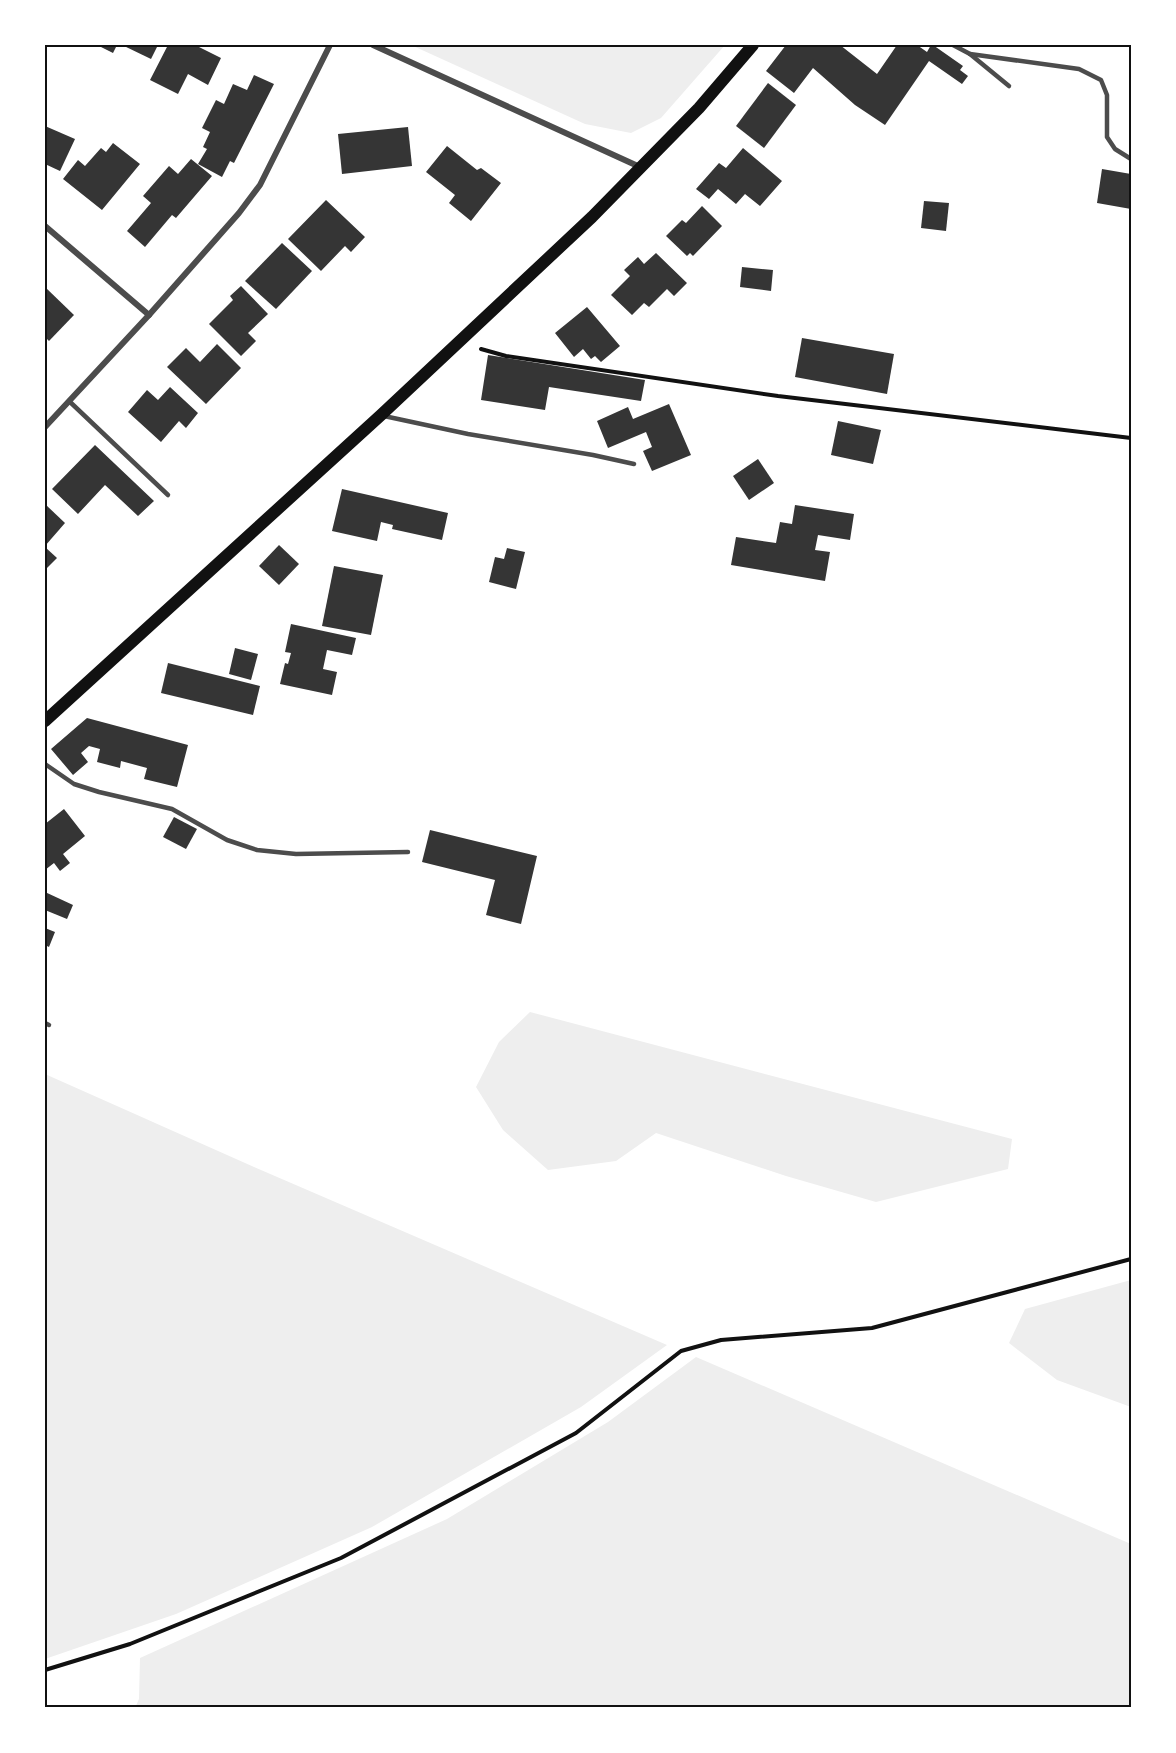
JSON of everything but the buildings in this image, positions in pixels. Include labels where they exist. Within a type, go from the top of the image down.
[{"type":"main road","points":[[45,721],[381,415],[592,217],[699,108],[753,45]]},
{"type":"street","points":[[45,427],[149,315],[260,186],[330,45]]},
{"type":"street","points":[[373,45],[640,167]]},
{"type":"street","points":[[45,226],[149,315]]},
{"type":"lane","points":[[953,45],[970,54],[1009,86]]},
{"type":"lane","points":[[970,54],[1079,69],[1101,80],[1107,95],[1107,137],[1115,149],[1131,159]]},
{"type":"lane","points":[[69,401],[168,495]]},
{"type":"lane","points":[[381,415],[468,434],[593,454],[634,464]]},
{"type":"lane","points":[[45,764],[74,784],[172,809],[227,840],[257,850],[296,854],[408,852]]},
{"type":"path","points":[[459,342],[506,356],[657,379],[808,400],[1131,438]]},
{"type":"path","points":[[45,1670],[130,1644],[341,1558],[576,1433],[681,1351],[721,1340],[873,1328],[1131,1259]]},
{"type":"shaded area","points":[[411,45],[725,45],[661,118],[631,133],[585,124]]},
{"type":"shaded area","points":[[530,1012],[1012,1139],[1008,1169],[876,1202],[786,1176],[656,1133],[616,1161],[548,1170],[503,1130],[476,1087],[499,1042]]},
{"type":"shaded area","points":[[45,1074],[667,1345],[581,1407],[372,1527],[176,1614],[45,1659]]},
{"type":"shaded area","points":[[1131,1280],[1131,1407],[1057,1380],[1009,1343],[1025,1309]]},
{"type":"shaded area","points":[[696,1357],[1131,1544],[1131,1708],[135,1708],[139,1699],[140,1658],[447,1519],[608,1422]]}]
